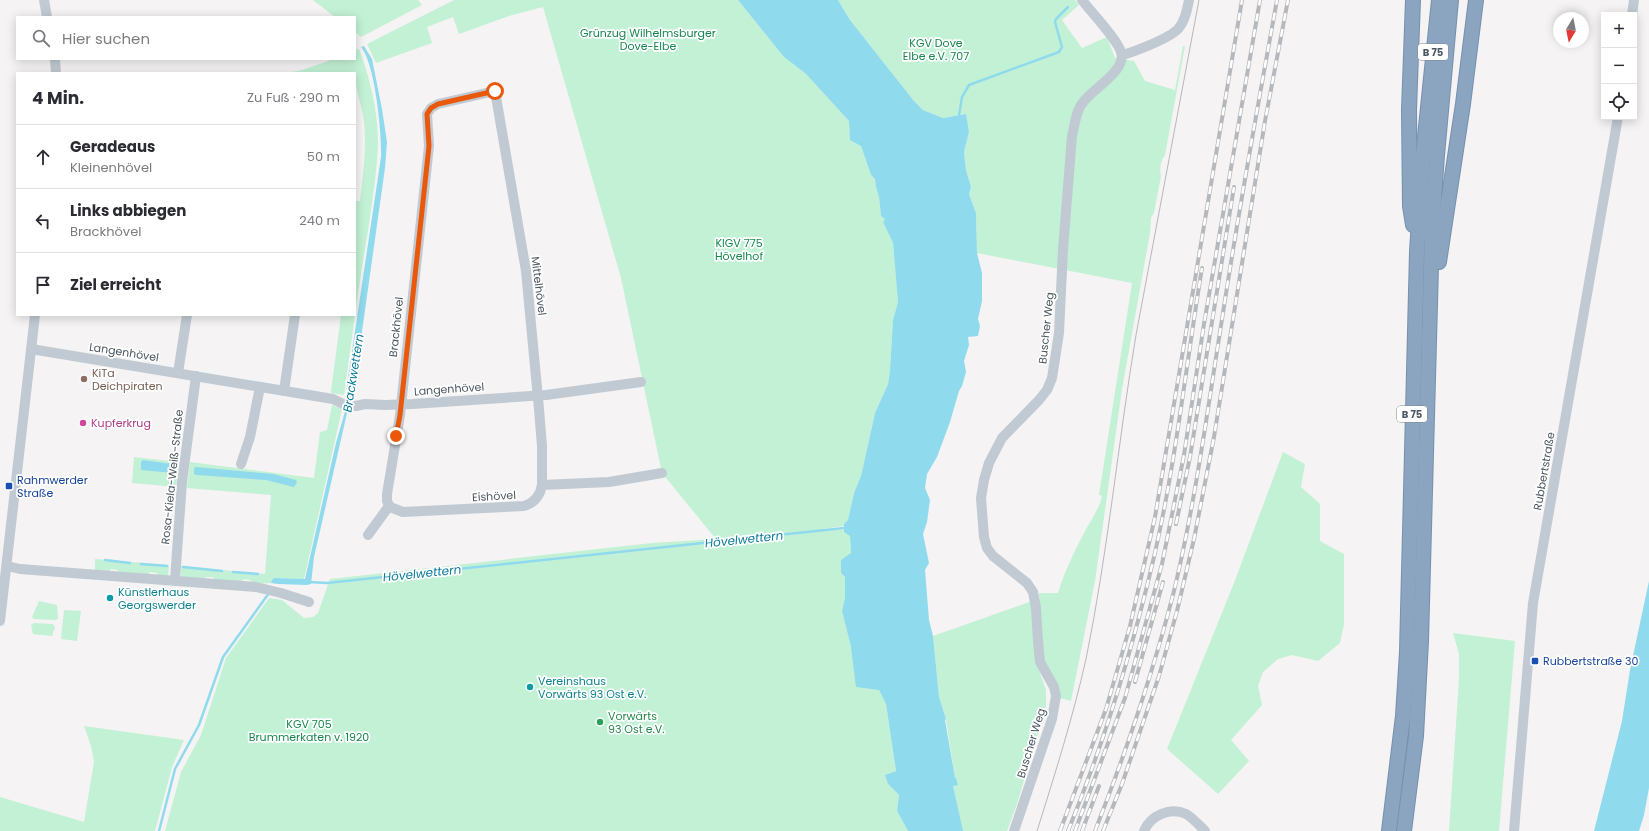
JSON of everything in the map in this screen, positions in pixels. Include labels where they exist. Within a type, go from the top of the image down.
[{"type":"highway","points":[[1412,0],[1409,103],[1410,206],[1417,252]]},
{"type":"highway","name":"B 75","points":[[1389,831],[1403,716],[1407,652],[1417,252],[1423,156],[1439,0]]},
{"type":"highway","name":"B 75","points":[[1404,831],[1416,736],[1422,641],[1432,228],[1436,155],[1451,0]]},
{"type":"highway","name":"B 75","points":[[1431,283],[1439,262],[1463,104],[1476,0]]},
{"type":"street","points":[[44,0],[47,16]]},
{"type":"street","points":[[1082,0],[1118,46],[1122,55],[1178,30],[1184,21],[1188,0]]},
{"type":"street","points":[[1632,12],[1634,0]]},
{"type":"street","name":"Buscher Weg","points":[[1014,831],[1052,719],[1056,696],[1054,687],[1040,662],[1036,608],[1033,592],[1027,583],[993,556],[987,548],[984,537],[981,511],[982,491],[989,463],[1002,438],[1039,400],[1047,390],[1052,378],[1060,333],[1063,249],[1072,136],[1075,122],[1083,101],[1118,68],[1122,55]]},
{"type":"street","points":[[54,60],[56,72]]},
{"type":"street","name":"Brackhövel","points":[[390,506],[387,498],[388,487],[400,404],[429,146],[427,114],[431,108],[438,104],[495,91]]},
{"type":"street","name":"Mittelhövel","points":[[495,91],[526,271],[533,328],[542,446],[542,485]]},
{"type":"street","name":"Rubbertstraße","points":[[1514,831],[1533,603],[1617,120]]},
{"type":"street","points":[[0,622],[35,316]]},
{"type":"street","points":[[178,373],[187,316]]},
{"type":"street","points":[[284,391],[295,316]]},
{"type":"street","name":"Langenhövel","points":[[31,349],[333,399],[347,404],[400,404],[538,396],[640,382]]},
{"type":"street","name":"Rosa-Kiela-Weiß-Straße","points":[[175,580],[182,482],[196,376]]},
{"type":"street","points":[[241,464],[250,437],[260,387]]},
{"type":"street","points":[[542,485],[609,482],[662,473]]},
{"type":"street","name":"Eishövel","points":[[390,506],[396,510],[404,512],[524,506],[537,499],[542,485]]},
{"type":"street","points":[[368,535],[390,506]]},
{"type":"street","points":[[7,566],[20,569],[264,588],[309,602]]},
{"type":"street","points":[[1144,831],[1153,818],[1162,813],[1174,812],[1186,814],[1205,831]]},
{"type":"green space","points":[[313,0],[418,0],[422,5],[361,37],[356,33],[356,16],[334,16]]},
{"type":"green space","points":[[454,0],[738,0],[784,57],[806,74],[849,121],[850,139],[861,146],[871,175],[875,179],[881,216],[885,219],[883,222],[893,243],[898,302],[893,320],[888,384],[875,413],[861,476],[854,493],[848,520],[844,526],[821,529],[844,530],[844,532],[850,535],[851,553],[841,573],[845,577],[845,598],[842,611],[851,647],[879,690],[886,704],[896,771],[886,775],[888,784],[899,795],[897,811],[908,831],[165,831],[181,772],[201,735],[226,658],[269,598],[282,600],[304,618],[313,617],[318,613],[330,579],[652,543],[716,539],[662,473],[621,278],[543,7],[509,16],[459,34],[453,17],[427,27],[432,43],[376,63],[367,44]]},
{"type":"green space","name":"KGV Dove Elbe e.V. 707","points":[[838,0],[1075,0],[1079,5],[1062,20],[1082,48],[1107,37],[1115,58],[1134,61],[1145,81],[1175,90],[1183,46],[1185,46],[1165,155],[1162,159],[1160,170],[1161,176],[1154,213],[1151,218],[1150,233],[1122,389],[1095,581],[1071,701],[1060,698],[1042,657],[1039,593],[1058,593],[1073,555],[1101,501],[1102,496],[1099,495],[1132,283],[977,253],[976,213],[969,194],[971,187],[966,170],[964,152],[969,132],[965,114],[943,118],[923,110],[914,101],[850,20]]},
{"type":"green space","points":[[359,49],[367,71],[373,95],[377,119],[378,143],[377,165],[356,308],[356,201],[360,201],[365,141],[364,121],[356,85],[356,72],[291,72],[299,71],[331,60],[356,60],[356,50]]},
{"type":"green space","points":[[341,316],[355,316],[344,395],[331,393]]},
{"type":"green space","points":[[332,405],[342,409],[304,579],[274,578],[271,583],[252,584],[250,580],[244,579],[241,582],[216,581],[213,577],[206,577],[203,580],[181,577],[181,566],[265,574],[271,495],[187,488],[190,462],[314,478],[320,432],[327,430]]},
{"type":"green space","points":[[1283,452],[1305,464],[1301,487],[1320,504],[1320,541],[1344,554],[1344,624],[1340,643],[1318,661],[1292,655],[1278,659],[1263,672],[1258,686],[1262,705],[1231,740],[1249,761],[1218,794],[1167,749],[1234,583]]},
{"type":"green space","points":[[134,457],[179,462],[176,487],[132,483]]},
{"type":"green space","points":[[95,559],[169,565],[168,577],[159,576],[157,573],[150,572],[148,575],[120,573],[118,570],[111,569],[109,572],[95,571]]},
{"type":"green space","points":[[39,601],[57,605],[58,619],[34,619],[32,617]]},
{"type":"green space","points":[[1032,601],[1037,665],[1046,690],[1046,706],[1017,804],[1007,831],[962,831],[953,786],[958,784],[955,779],[946,719],[939,697],[933,636]]},
{"type":"green space","points":[[64,610],[81,611],[77,641],[61,639]]},
{"type":"green space","points":[[34,623],[53,624],[55,627],[52,636],[33,634],[31,625]]},
{"type":"green space","points":[[1453,633],[1515,641],[1499,831],[1449,831],[1459,679],[1459,654]]},
{"type":"green space","points":[[84,726],[184,740],[172,767],[155,831],[0,831],[0,797],[84,822],[94,762],[91,746]]},
{"type":"water","points":[[738,0],[838,0],[850,20],[914,101],[923,110],[943,118],[966,114],[969,132],[964,152],[966,170],[971,187],[969,194],[976,213],[977,253],[982,273],[982,301],[978,319],[980,326],[978,336],[968,337],[969,345],[964,361],[966,372],[962,386],[937,457],[927,474],[925,488],[930,500],[927,522],[923,534],[929,563],[925,570],[929,620],[933,636],[939,697],[946,719],[955,778],[958,785],[953,786],[963,831],[908,831],[897,811],[899,795],[888,784],[885,775],[896,771],[886,704],[879,690],[856,687],[851,647],[842,611],[845,598],[845,577],[841,573],[841,560],[851,553],[850,536],[844,532],[844,524],[848,520],[854,493],[861,476],[875,413],[888,384],[890,370],[893,320],[898,302],[893,243],[883,222],[885,219],[881,216],[875,179],[871,175],[861,146],[850,140],[849,121],[806,74],[784,57]]},
{"type":"water","name":"Brackwettern","points":[[364,46],[372,59],[387,142],[385,168],[356,374],[314,557],[311,584],[271,583],[274,578],[305,579],[336,443],[346,408],[348,394],[347,385],[381,157],[377,99],[366,55],[361,47]]},
{"type":"water","points":[[143,460],[172,464],[175,466],[173,473],[141,470],[141,462]]},
{"type":"water","points":[[194,468],[273,474],[296,480],[297,482],[294,487],[266,480],[197,475],[194,474]]},
{"type":"water","points":[[1649,581],[1649,788],[1644,815],[1639,831],[1594,831],[1622,721],[1630,670]]},
{"type":"waterway","points":[[959,116],[962,97],[969,85],[1059,52],[1062,47],[1055,22],[1056,19],[1068,7]]},
{"type":"waterway","name":"Hövelwettern","points":[[308,582],[327,583],[844,528]]},
{"type":"waterway","points":[[105,560],[130,563]]},
{"type":"waterway","points":[[141,564],[167,566]]},
{"type":"waterway","points":[[183,567],[222,571]]},
{"type":"waterway","points":[[233,572],[258,574]]},
{"type":"waterway","name":"Hövelwettern","points":[[159,831],[175,769],[199,725],[223,657],[269,593]]},
{"type":"tram line","points":[[1037,831],[1070,724],[1094,619],[1136,335],[1199,0]]},
{"type":"railway","points":[[1060,831],[1106,709],[1130,626],[1155,517],[1242,0]]},
{"type":"railway","points":[[1075,831],[1125,698],[1162,564],[1184,455],[1204,324],[1260,0]]},
{"type":"railway","points":[[1095,831],[1128,742],[1148,682],[1166,622],[1182,556],[1207,418],[1236,234],[1277,0]]},
{"type":"railway","points":[[1103,831],[1122,784],[1159,676],[1177,611],[1194,539],[1214,437],[1265,121],[1288,0]]},
{"type":"railway","points":[[1176,524],[1190,457],[1234,187]]},
{"type":"railway","points":[[1068,831],[1094,764],[1127,662],[1154,557],[1175,449],[1202,268]]},
{"type":"railway","points":[[1135,682],[1163,582]]},
{"type":"railway","points":[[1082,831],[1099,786]]},
{"type":"place","name":"KiTa Deichpiraten","points":[[84,379]]},
{"type":"place","name":"Kupferkrug","points":[[83,423]]},
{"type":"place","name":"Rahmwerder Straße","points":[[9,486]]},
{"type":"place","name":"Künstlerhaus Georgswerder","points":[[110,598]]},
{"type":"place","name":"Rubbertstraße 30","points":[[1535,661]]},
{"type":"place","name":"Vereinshaus Vorwärts 93 Ost e.V.","points":[[530,687]]},
{"type":"place","name":"Vorwärts 93 Ost e.V.","points":[[600,722]]},
{"type":"route","points":[[396,436],[400,415],[401,392],[414,270],[429,146],[427,114],[431,108],[438,104],[495,91]]},
{"type":"park label","name":"Grünzug Wilhelmsburger Dove-Elbe","points":[[648,39]]},
{"type":"park label","name":"KlGV 775 Hövelhof","points":[[739,249]]},
{"type":"park label","name":"KGV 705 Brummerkaten v. 1920","points":[[309,730]]}]
